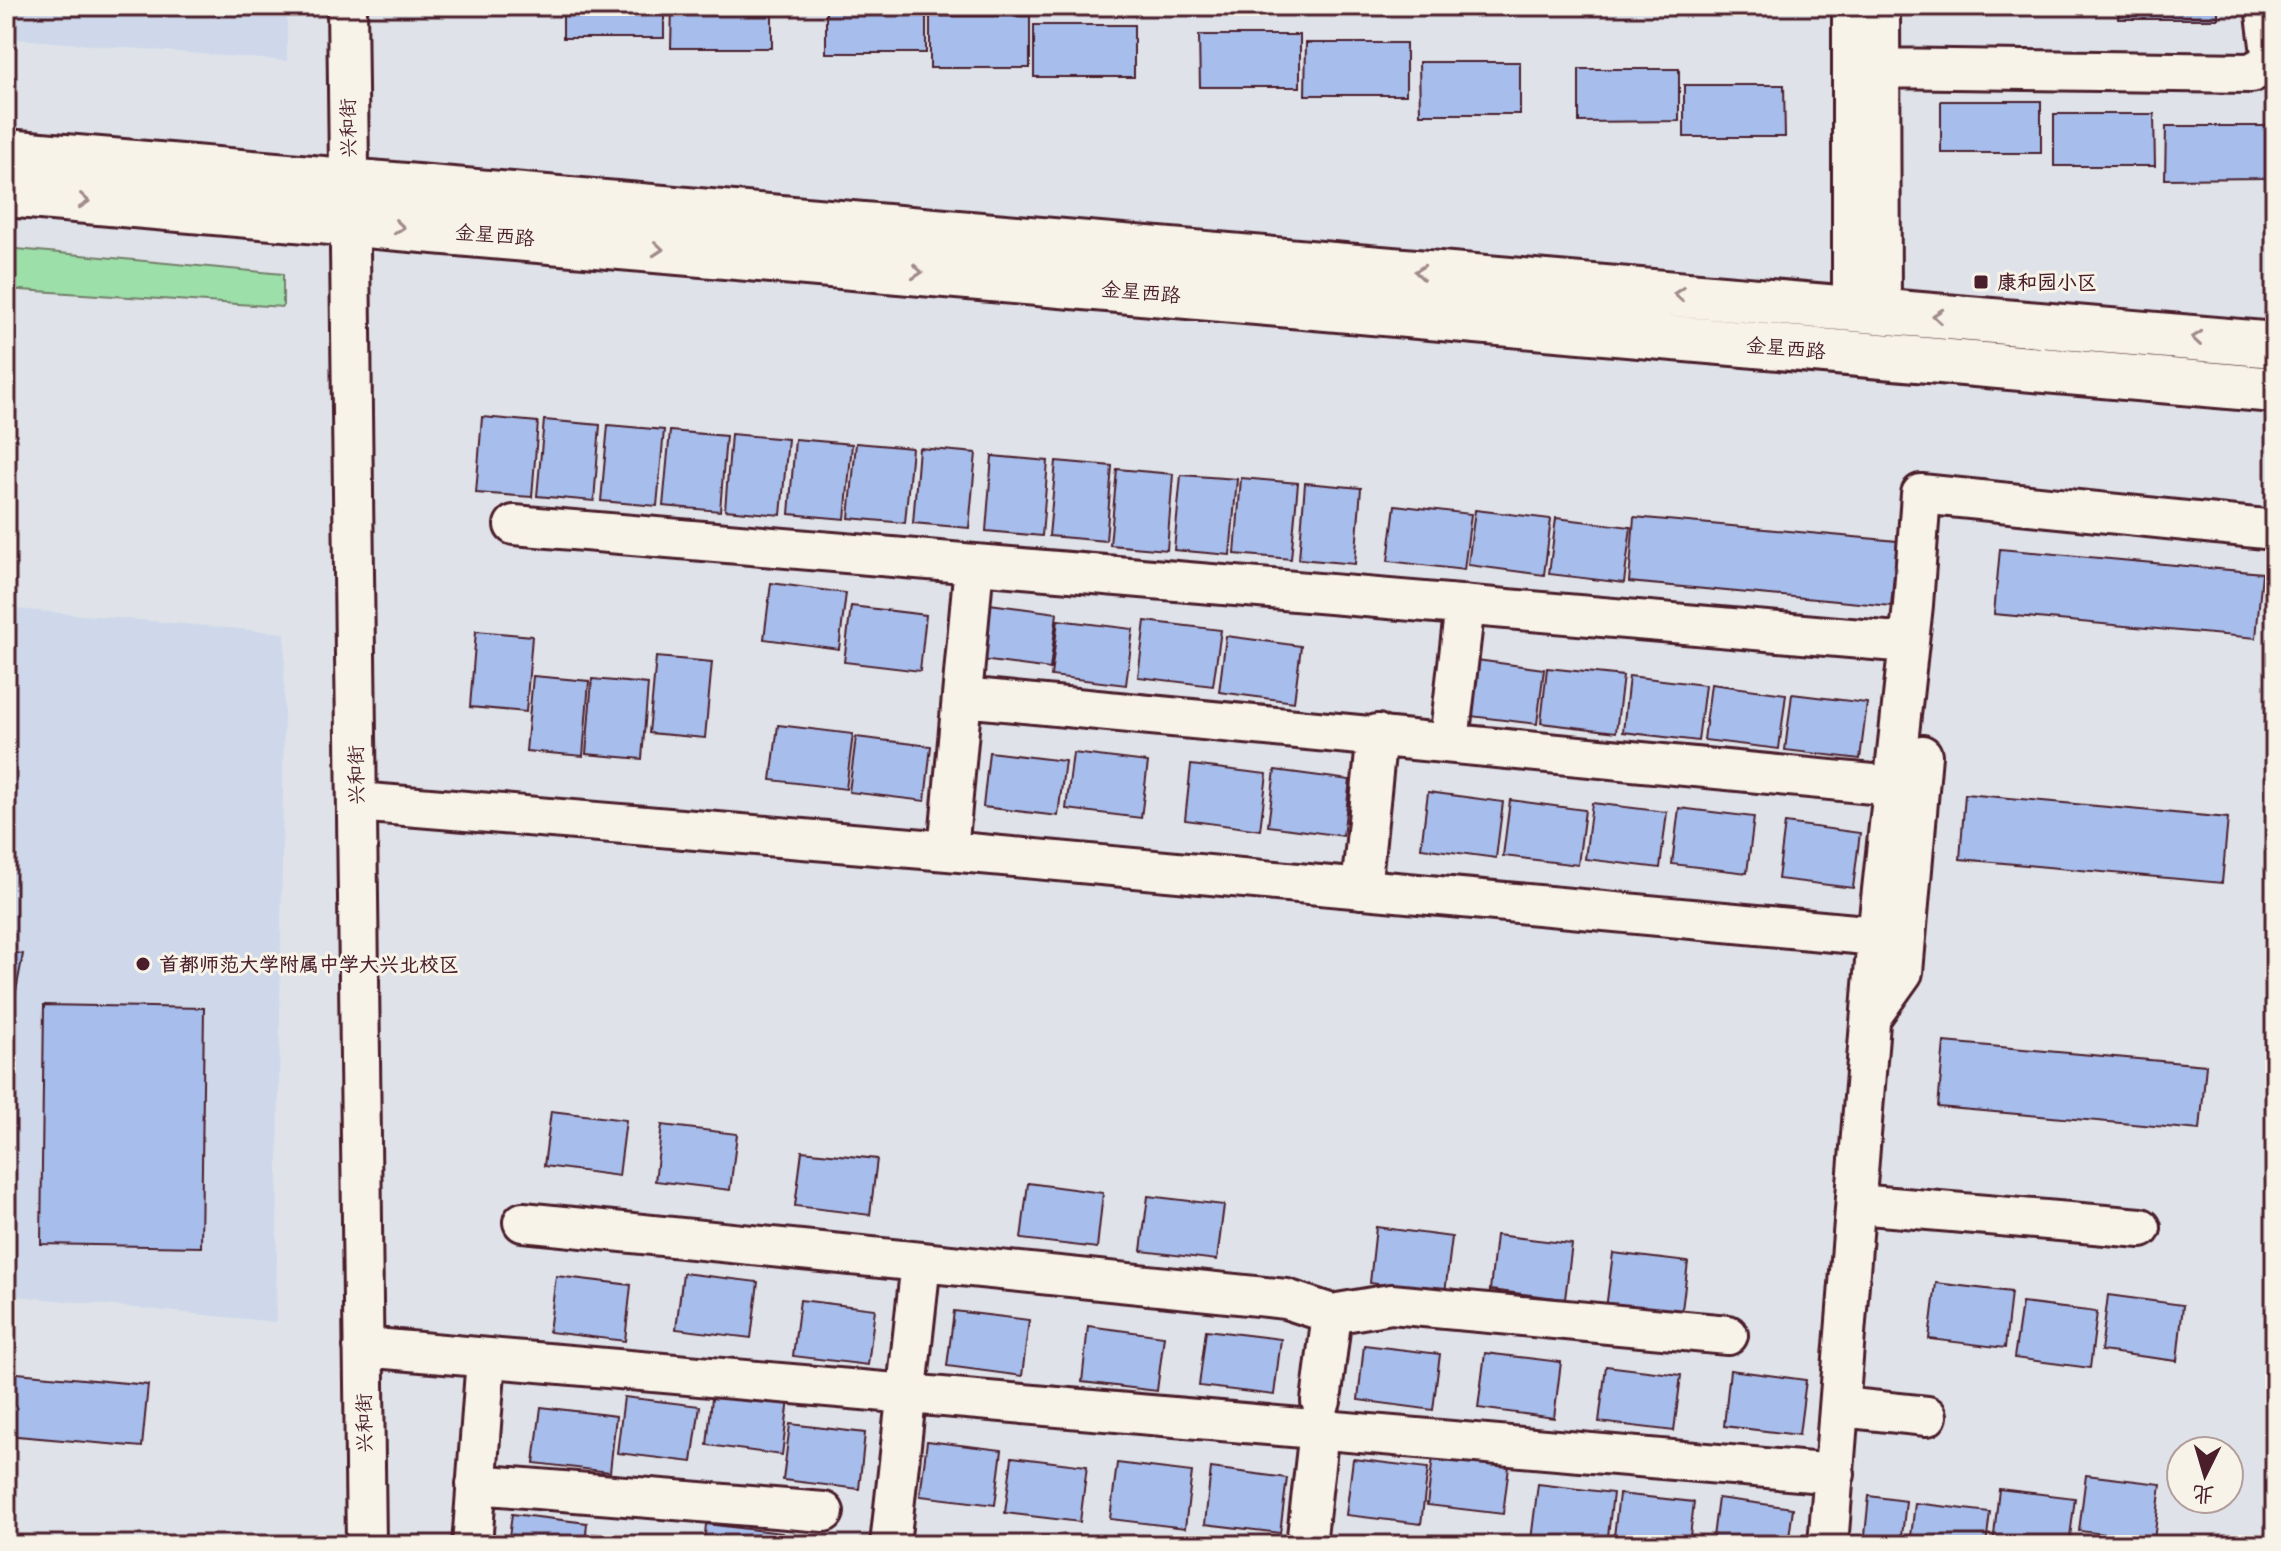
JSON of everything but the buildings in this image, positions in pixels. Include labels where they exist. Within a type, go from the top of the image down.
[{"type":"main road","name":"金星西路","points":[[6,152],[349,202],[2275,390]]},
{"type":"main road","name":"金星西路","points":[[6,194],[349,202],[1866,310],[2275,345]]},
{"type":"street","name":"兴和街","points":[[347,6],[366,1545]]},
{"type":"street","points":[[1852,6],[1866,310]]},
{"type":"street","points":[[1866,310],[1880,68],[1880,6]]},
{"type":"street","points":[[1880,68],[2251,73],[2272,61],[2265,6]]},
{"type":"street","points":[[1828,1545],[1877,936],[1909,643],[1921,494],[2275,530]]},
{"type":"street","points":[[514,525],[1909,643]]},
{"type":"street","points":[[948,851],[974,564]]},
{"type":"street","points":[[1449,741],[1465,605]]},
{"type":"street","points":[[962,697],[1377,734],[1894,786]]},
{"type":"street","points":[[1361,889],[1377,734]]},
{"type":"street","points":[[1871,1017],[1903,972],[1923,745]]},
{"type":"street","points":[[357,802],[948,851],[1877,936]]},
{"type":"street","points":[[1857,1204],[2141,1228]]},
{"type":"street","points":[[523,1222],[1286,1299],[1332,1314],[1391,1304],[1728,1335]]},
{"type":"street","points":[[890,1545],[921,1262]]},
{"type":"street","points":[[1306,1545],[1332,1314]]},
{"type":"street","points":[[363,1347],[907,1395],[1320,1416],[1835,1474]]},
{"type":"street","points":[[472,1545],[486,1358]]},
{"type":"street","points":[[1841,1407],[1927,1416]]},
{"type":"street","points":[[476,1484],[824,1512]]},
{"type":"shaded area","points":[[6,6],[287,6],[287,61],[6,38]]},
{"type":"shaded area","name":"首都师范大学附属中学大兴北校区","points":[[6,608],[285,633],[276,1322],[6,1295]]},
{"type":"green space","points":[[6,248],[283,274],[283,307],[6,289]]},
{"type":"place","name":"康和园小区","points":[[1981,282]]},
{"type":"place","name":"首都师范大学附属中学大兴北校区","points":[[143,964]]}]
